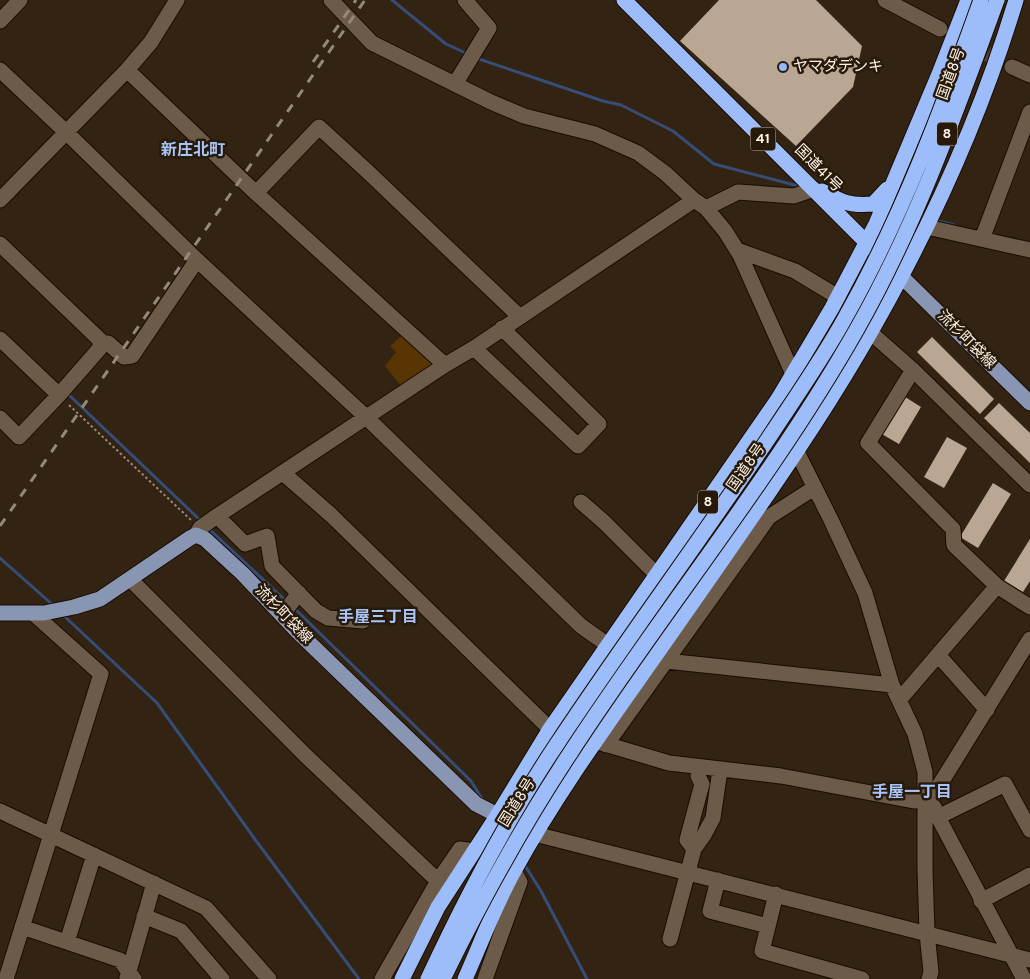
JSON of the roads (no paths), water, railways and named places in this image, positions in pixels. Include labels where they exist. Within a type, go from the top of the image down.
[{"type":"highway","name":"国道41号","points":[[624,0],[902,277]]},
{"type":"highway","name":"8","points":[[402,979],[438,907],[550,729],[773,407],[838,297],[876,224],[892,182],[936,83],[968,0]]},
{"type":"highway","name":"国道8号","points":[[428,979],[463,904],[512,814],[543,766],[748,469],[814,370],[845,319],[879,256],[937,122],[981,0]]},
{"type":"highway","name":"国道8号","points":[[443,979],[479,906],[524,824],[572,749],[776,456],[825,382],[857,328],[890,266],[927,183],[950,129],[997,0]]},
{"type":"highway","name":"8","points":[[465,979],[514,871],[535,834],[661,658],[797,452],[831,399],[902,277],[953,172],[978,111],[1016,0]]},
{"type":"highway","points":[[811,186],[844,203],[858,205],[872,204],[892,182]]},
{"type":"main road","name":"流杉町袋線","points":[[902,277],[1030,403]]},
{"type":"main road","name":"流杉町袋線","points":[[198,532],[243,574],[290,604],[469,797],[485,810],[535,834]]},
{"type":"main road","points":[[0,614],[39,614],[74,607],[100,599],[198,532]]},
{"type":"street","points":[[0,21],[20,0]]},
{"type":"street","points":[[0,200],[127,70],[151,42],[177,0]]},
{"type":"street","points":[[331,0],[372,43],[524,116],[595,134],[638,153],[665,173],[700,204],[725,230],[737,250],[793,374]]},
{"type":"street","points":[[454,84],[489,28],[465,0]]},
{"type":"street","points":[[885,0],[940,30]]},
{"type":"street","points":[[1012,66],[1030,75]]},
{"type":"street","points":[[0,70],[197,260],[366,417],[581,626],[608,645]]},
{"type":"street","points":[[127,70],[256,193],[445,365]]},
{"type":"street","points":[[982,239],[1030,112]]},
{"type":"street","points":[[256,193],[319,127],[520,317]]},
{"type":"street","points":[[198,532],[216,516],[445,365],[700,204],[738,192],[794,196],[811,186]]},
{"type":"street","points":[[927,227],[1030,250]]},
{"type":"street","points":[[0,244],[100,340],[100,348],[19,437],[0,418]]},
{"type":"street","points":[[737,250],[795,271],[838,297]]},
{"type":"street","points":[[100,344],[108,343],[124,357],[132,356],[197,260]]},
{"type":"street","points":[[474,348],[578,446],[599,424],[502,328]]},
{"type":"street","points":[[870,332],[913,370],[1030,485]]},
{"type":"street","points":[[0,340],[59,395]]},
{"type":"street","points":[[913,370],[868,443],[953,529],[954,545],[997,586],[1030,607]]},
{"type":"street","points":[[797,452],[839,536],[865,594],[892,685],[915,734],[924,772],[927,933],[931,972],[929,979]]},
{"type":"street","points":[[283,472],[330,514],[550,729]]},
{"type":"street","points":[[661,658],[769,517],[814,488]]},
{"type":"street","points":[[581,502],[604,522],[657,575]]},
{"type":"street","points":[[216,516],[245,544],[266,536],[272,566],[290,604],[316,611],[328,618],[363,621]]},
{"type":"street","points":[[130,579],[305,754],[438,881]]},
{"type":"street","points":[[900,699],[939,656],[997,586]]},
{"type":"street","points":[[6,979],[101,674],[39,614]]},
{"type":"street","points":[[600,743],[669,762],[720,770],[781,776],[914,801],[925,800],[937,789],[1030,639]]},
{"type":"street","points":[[939,656],[987,710]]},
{"type":"street","points":[[661,658],[892,685]]},
{"type":"street","points":[[670,939],[694,849],[713,818],[720,770]]},
{"type":"street","points":[[694,849],[688,840],[702,784],[698,776]]},
{"type":"street","points":[[938,817],[1005,784],[1030,830]]},
{"type":"street","points":[[925,800],[934,806],[981,901],[1024,979]]},
{"type":"street","points":[[0,811],[206,908],[269,979]]},
{"type":"street","points":[[535,834],[1030,960]]},
{"type":"street","points":[[382,979],[438,881],[460,849],[474,851]]},
{"type":"street","points":[[67,942],[94,855]]},
{"type":"street","points":[[485,979],[520,882],[514,871]]},
{"type":"street","points":[[981,901],[1030,875]]},
{"type":"street","points":[[718,880],[710,911],[768,926]]},
{"type":"street","points":[[129,977],[154,883]]},
{"type":"street","points":[[776,894],[762,951],[862,979]]},
{"type":"street","points":[[144,916],[181,931],[222,979]]},
{"type":"street","points":[[22,927],[120,960],[129,977]]},
{"type":"waterway","points":[[392,0],[446,44],[468,54]]},
{"type":"waterway","points":[[476,58],[603,101],[621,105],[673,131],[714,164],[802,187]]},
{"type":"waterway","points":[[934,220],[954,225]]},
{"type":"waterway","points":[[69,395],[202,522]]},
{"type":"waterway","points":[[209,529],[286,601]]},
{"type":"waterway","points":[[0,558],[54,606]]},
{"type":"waterway","points":[[293,607],[471,781],[484,802]]},
{"type":"waterway","points":[[62,614],[157,703],[359,979]]},
{"type":"waterway","points":[[524,864],[541,891],[587,979]]},
{"type":"tunnel","points":[[967,43],[1012,67]]},
{"type":"railway","points":[[313,62],[356,0]]},
{"type":"railway","points":[[0,526],[365,0]]},
{"type":"place","name":"ヤマダデンキ","points":[[783,67]]},
{"type":"district","name":"新庄北町","points":[[193,151]]},
{"type":"district","name":"手屋三丁目","points":[[378,618]]},
{"type":"district","name":"手屋一丁目","points":[[912,793]]}]
